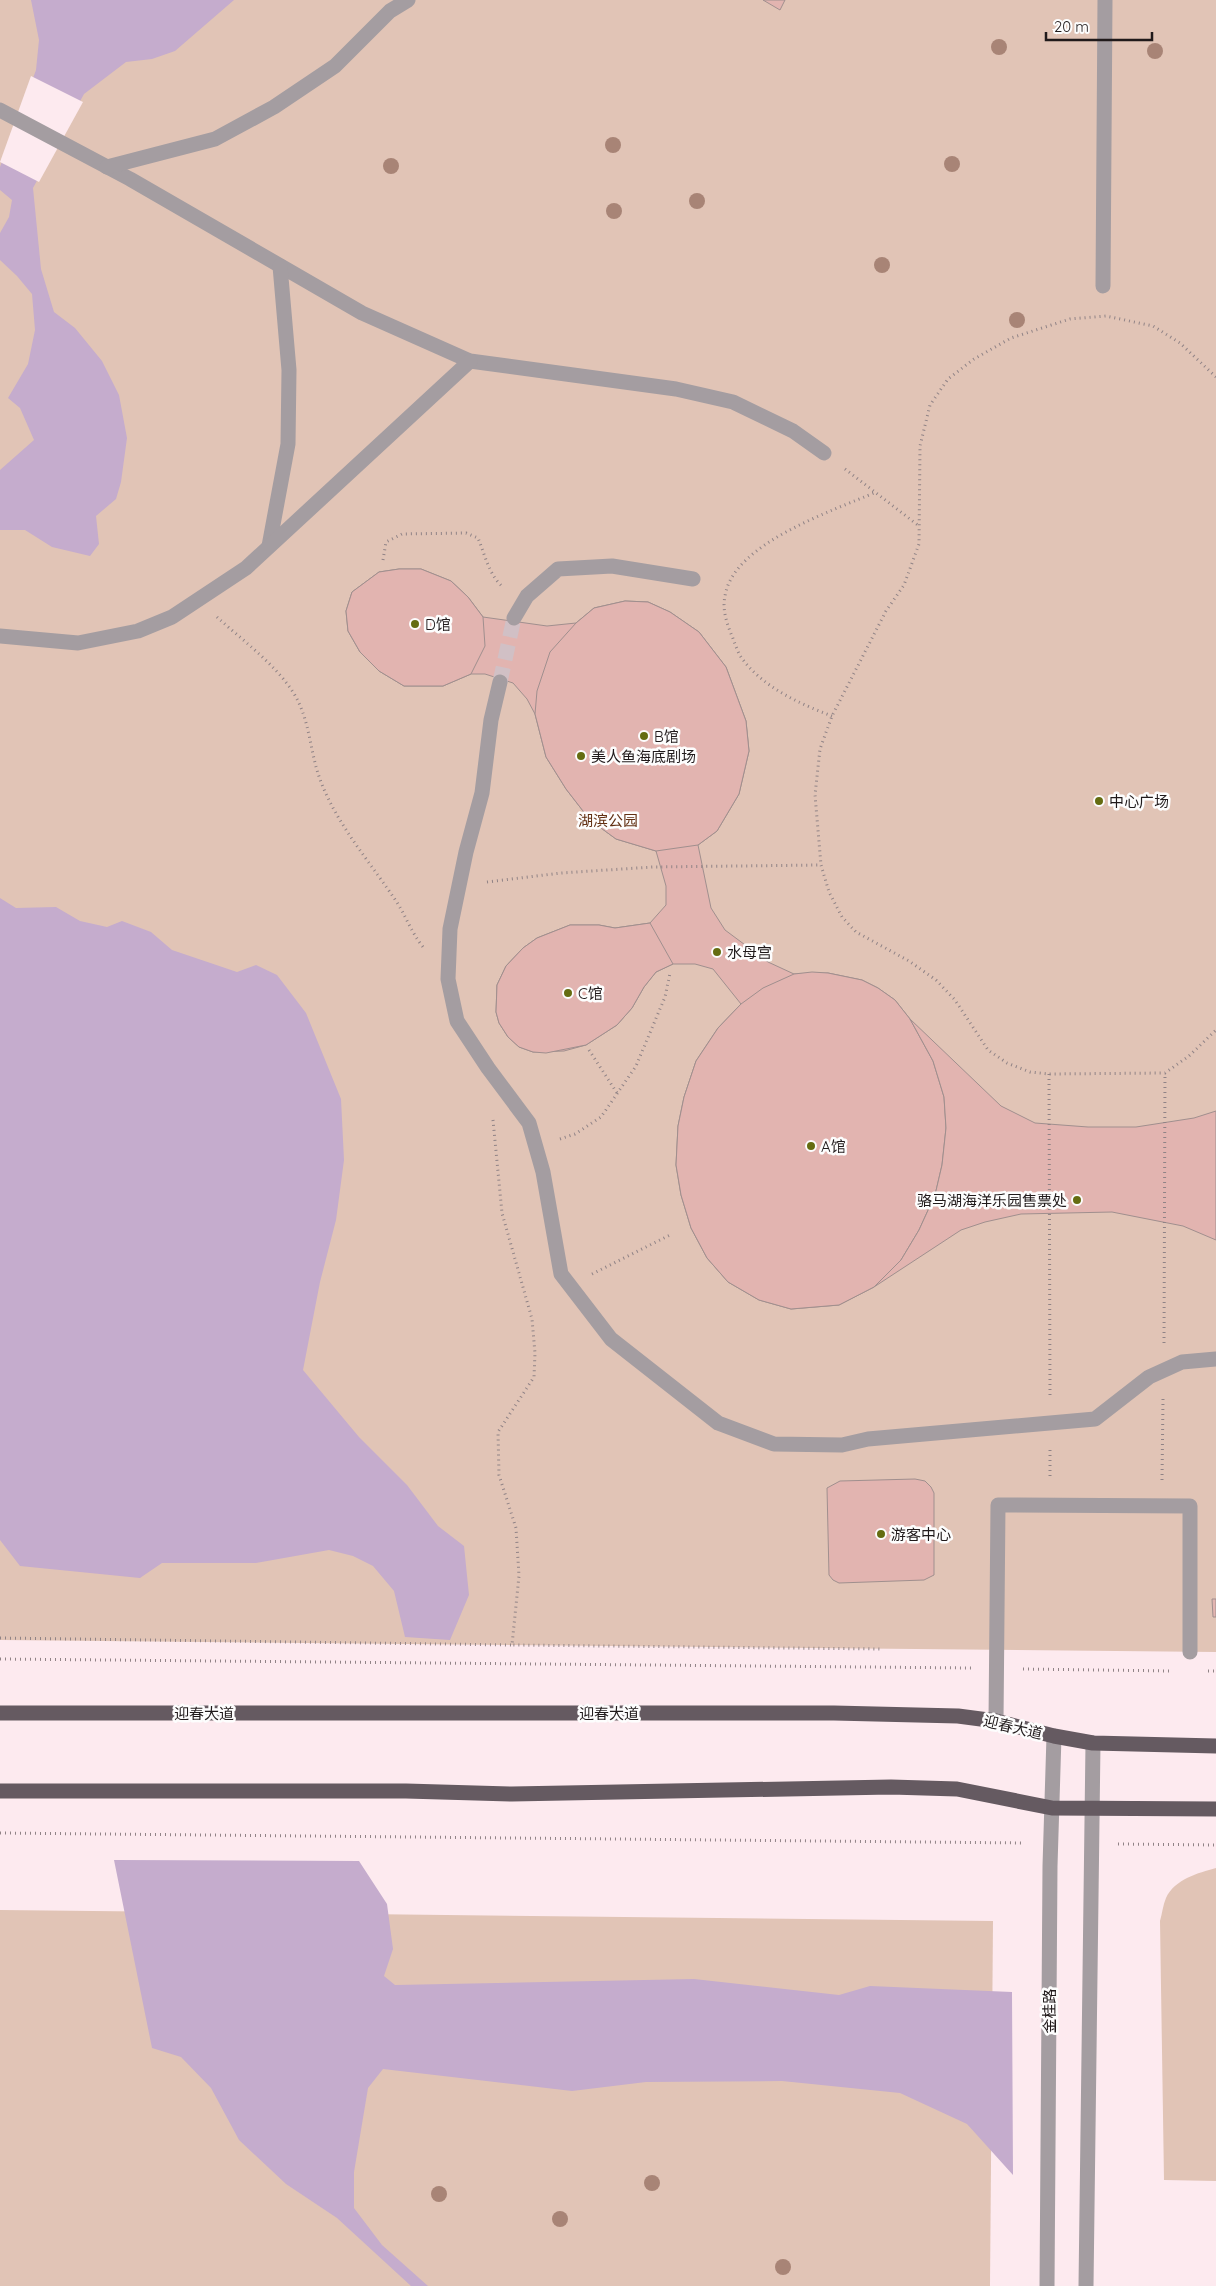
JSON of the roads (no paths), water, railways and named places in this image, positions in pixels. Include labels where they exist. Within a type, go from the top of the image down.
[{"type":"main road","name":"迎春大道","points":[[0,1713],[834,1713],[958,1716],[996,1720],[1054,1736],[1093,1743],[1216,1746]]},
{"type":"main road","points":[[0,1791],[406,1791],[512,1794],[891,1787],[957,1789],[1052,1808],[1216,1809]]},
{"type":"street","points":[[107,167],[215,139],[274,107],[335,66],[390,11],[408,0]]},
{"type":"street","points":[[1103,286],[1105,0]]},
{"type":"street","points":[[4,112],[107,167],[362,313],[470,360],[676,389],[733,402],[793,432],[824,453]]},
{"type":"street","points":[[270,546],[288,444],[289,370],[280,266]]},
{"type":"street","points":[[0,636],[38,641],[78,643],[106,639],[138,631],[163,621],[246,568],[470,360]]},
{"type":"street","points":[[514,618],[526,596],[558,569],[612,566],[693,579]]},
{"type":"street","points":[[500,682],[491,720],[482,793],[466,852],[450,929],[448,979],[457,1021],[488,1068],[529,1123],[543,1172],[561,1274],[611,1339],[718,1423],[774,1444],[842,1445],[868,1440],[1094,1419],[1149,1377],[1163,1370],[1182,1362],[1216,1359]]},
{"type":"street","points":[[996,1720],[998,1505],[1190,1506],[1190,1652]]},
{"type":"street","name":"金桂路","points":[[1047,2286],[1054,1736]]},
{"type":"street","points":[[1086,2286],[1093,1743]]},
{"type":"tunnel","points":[[500,682],[514,618]]},
{"type":"place","name":"D馆","points":[[415,624]]},
{"type":"place","name":"B馆","points":[[644,736]]},
{"type":"place","name":"美人鱼海底剧场","points":[[581,756]]},
{"type":"place","name":"中心广场","points":[[1099,801]]},
{"type":"place","name":"水母宫","points":[[717,952]]},
{"type":"place","name":"C馆","points":[[568,993]]},
{"type":"place","name":"A馆","points":[[811,1146]]},
{"type":"place","name":"骆马湖海洋乐园售票处","points":[[1077,1200]]},
{"type":"place","name":"游客中心","points":[[881,1534]]},
{"type":"park label","name":"湖滨公园","points":[[608,820]]}]
